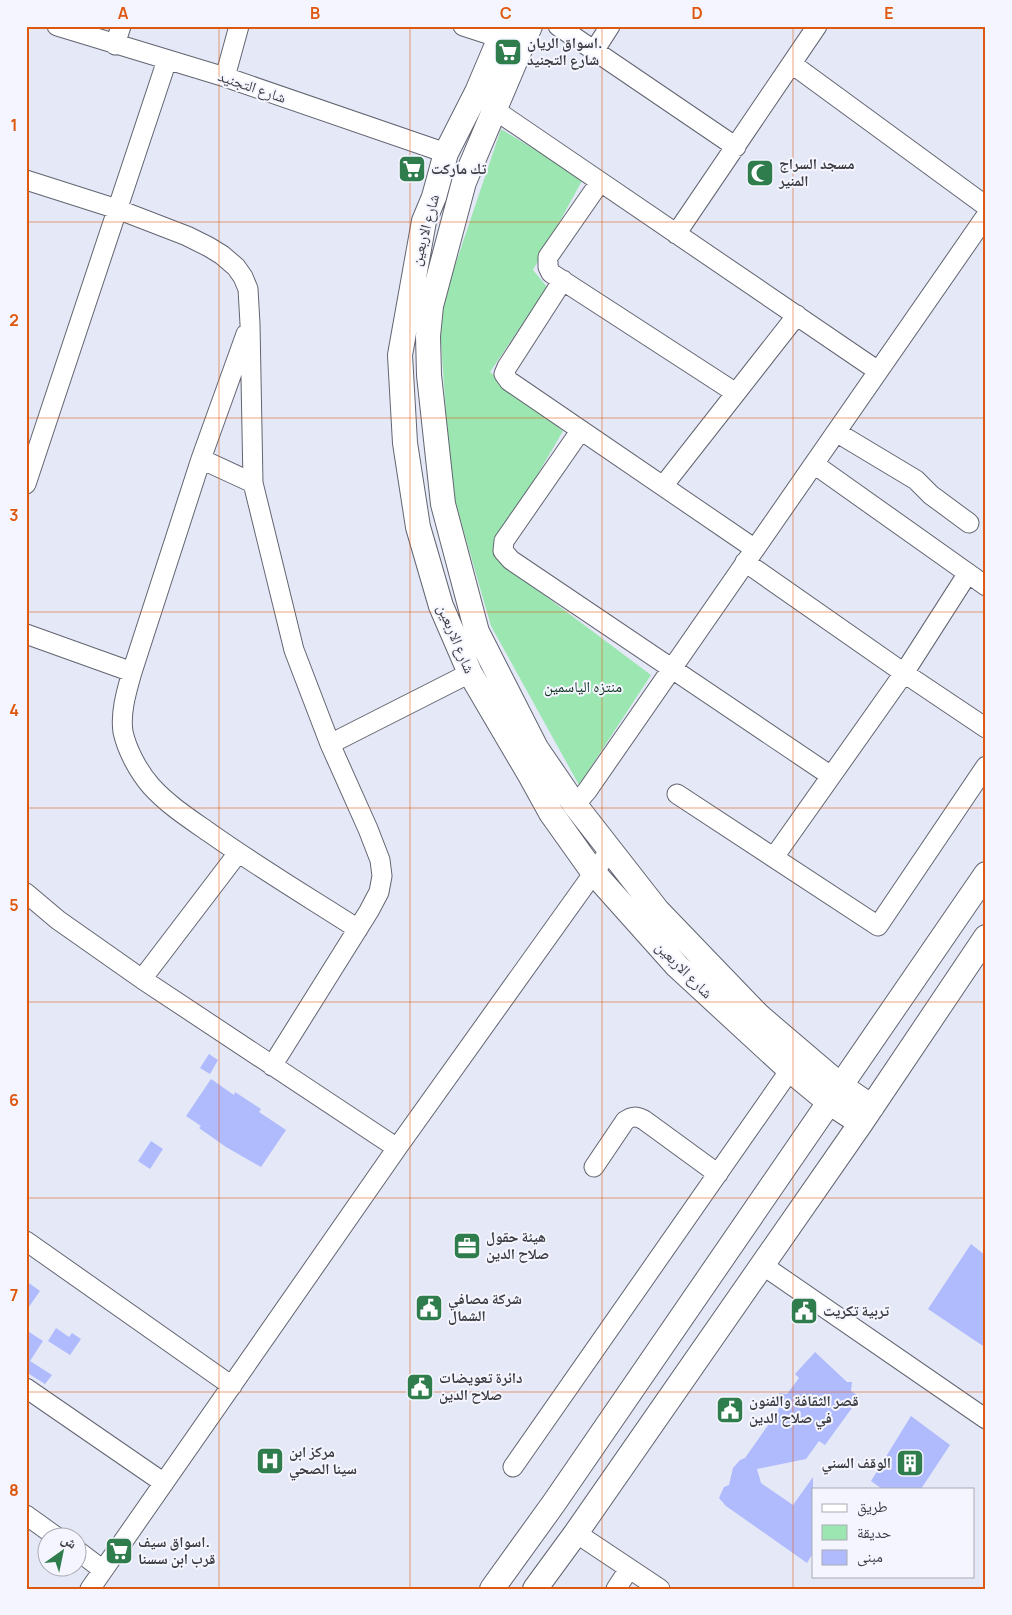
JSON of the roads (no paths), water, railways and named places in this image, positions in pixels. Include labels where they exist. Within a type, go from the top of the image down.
[{"type":"main road","points":[[530,26],[464,182],[431,306],[428,336],[429,375],[443,504],[478,632],[536,748],[575,805],[657,910],[836,1095]]},
{"type":"main road","name":"شارع الاربعين","points":[[503,32],[477,92],[446,153],[434,197],[424,221],[400,355],[405,443],[418,527],[441,606],[470,674],[551,813],[593,872],[677,966],[790,1070],[836,1095],[866,1115]]},
{"type":"main road","points":[[424,221],[451,230]]},
{"type":"main road","points":[[492,1589],[554,1503],[836,1095],[986,874]]},
{"type":"main road","points":[[535,1589],[576,1533],[866,1115],[986,937]]},
{"type":"street","name":"شارع التجنيد","points":[[56,26],[225,77],[446,153]]},
{"type":"street","points":[[115,45],[121,26]]},
{"type":"street","points":[[225,77],[239,26]]},
{"type":"street","points":[[463,26],[503,32]]},
{"type":"street","points":[[558,26],[736,147]]},
{"type":"street","points":[[594,51],[610,26]]},
{"type":"street","points":[[676,234],[817,26]]},
{"type":"street","points":[[26,484],[34,439],[117,209],[166,60]]},
{"type":"street","points":[[792,64],[986,206]]},
{"type":"street","points":[[495,110],[878,371]]},
{"type":"street","points":[[26,180],[117,209],[209,246],[236,267],[248,289],[253,482],[294,650],[330,744],[376,847],[382,876],[379,892],[369,911],[272,1066]]},
{"type":"street","points":[[600,182],[548,257],[548,267],[551,273],[736,393]]},
{"type":"street","points":[[575,805],[587,791],[878,371],[980,237],[986,216]]},
{"type":"street","points":[[563,280],[507,367],[504,374],[509,381],[663,486],[904,673],[986,728]]},
{"type":"street","points":[[663,486],[797,315]]},
{"type":"street","points":[[250,324],[201,459],[132,672],[126,694],[123,730],[127,744],[140,771],[149,784],[166,800],[238,853],[358,929]]},
{"type":"street","points":[[581,430],[504,541],[503,551],[511,560],[831,776]]},
{"type":"street","points":[[836,432],[916,480],[931,495],[970,523]]},
{"type":"street","points":[[201,459],[253,482]]},
{"type":"street","points":[[814,464],[986,586]]},
{"type":"street","points":[[774,857],[904,673],[968,573]]},
{"type":"street","points":[[26,634],[132,672]]},
{"type":"street","points":[[330,744],[470,674]]},
{"type":"street","points":[[677,794],[878,926],[986,766]]},
{"type":"street","points":[[90,1589],[397,1148],[610,850]]},
{"type":"street","points":[[142,980],[238,853]]},
{"type":"street","points":[[26,893],[58,920],[142,980],[397,1148]]},
{"type":"street","points":[[513,1467],[790,1070]]},
{"type":"street","points":[[594,1167],[625,1121],[632,1116],[644,1120],[718,1174]]},
{"type":"street","points":[[26,1241],[232,1386]]},
{"type":"street","points":[[761,1264],[986,1419]]},
{"type":"street","points":[[26,1388],[164,1483]]},
{"type":"street","points":[[26,1515],[44,1528]]},
{"type":"street","points":[[576,1533],[660,1589]]},
{"type":"street","points":[[88,1559],[103,1570]]},
{"type":"street","points":[[616,1589],[629,1569]]},
{"type":"place","name":"اسواق الريان. شارع التجنيد","points":[[508,52]]},
{"type":"place","name":"تك ماركت","points":[[412,169]]},
{"type":"place","name":"مسجد السراج المنير","points":[[760,173]]},
{"type":"place","name":"هيئة حقول صلاح الدين","points":[[467,1246]]},
{"type":"place","name":"شركة مصافي الشمال","points":[[429,1308]]},
{"type":"place","name":"تربية تكريت","points":[[804,1311]]},
{"type":"place","name":"دائرة تعويضات صلاح الدين","points":[[420,1387]]},
{"type":"place","name":"قصر الثقافة والفنون في صلاح الدين","points":[[730,1410]]},
{"type":"place","name":"مركز ابن سينا الصحي","points":[[270,1461]]},
{"type":"place","name":"الوقف السني","points":[[910,1463]]},
{"type":"place","name":"اسواق سيف. قرب ابن سسنا","points":[[119,1551]]},
{"type":"park label","name":"منتزه الياسمين","points":[[583,687]]}]
